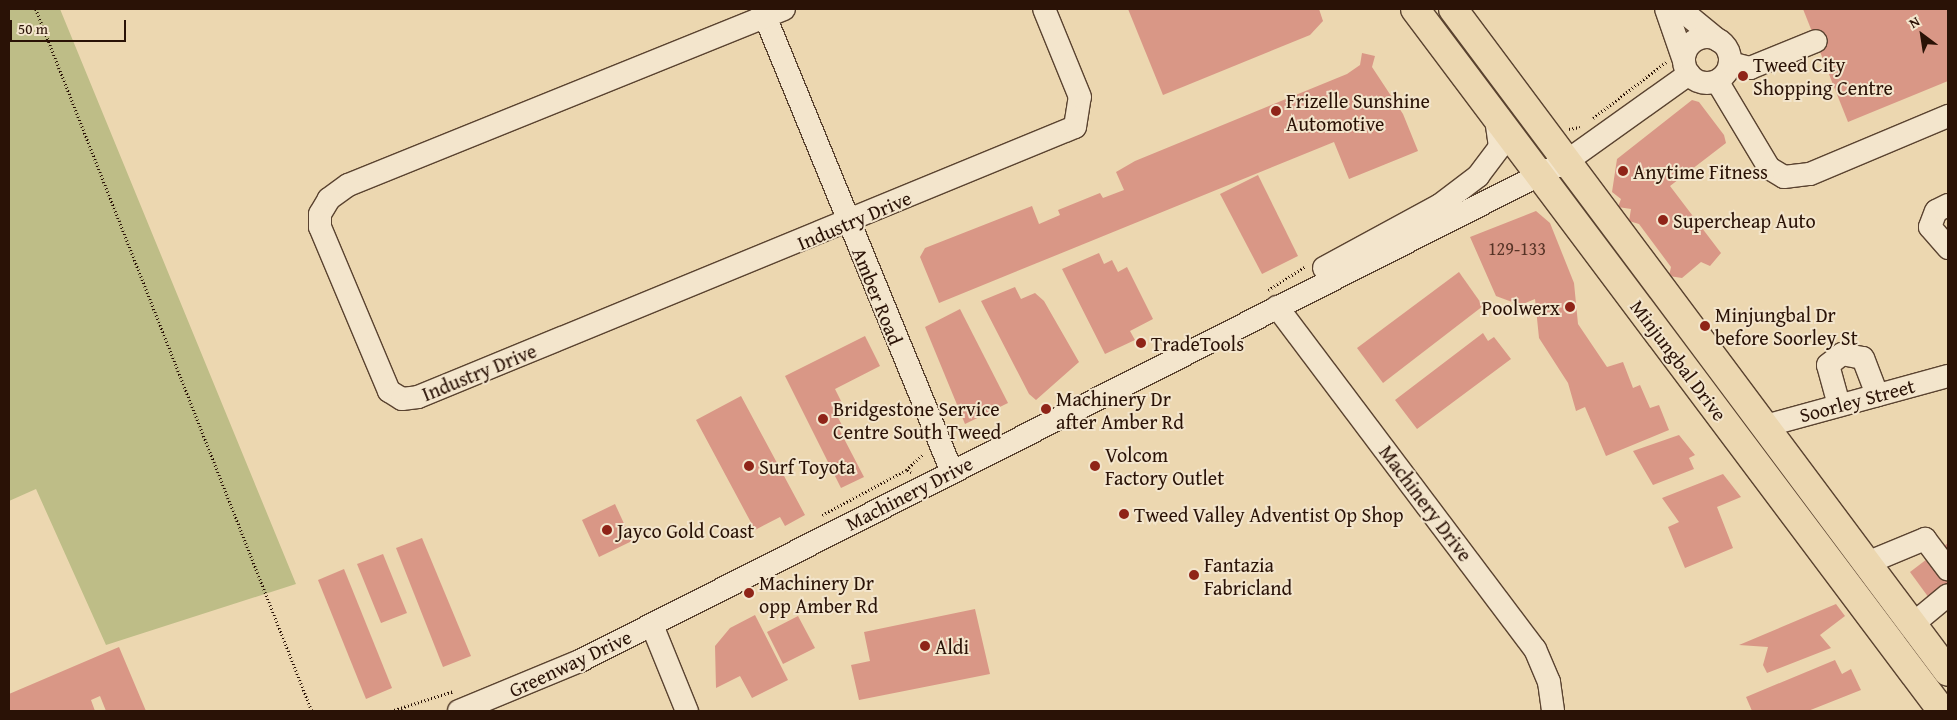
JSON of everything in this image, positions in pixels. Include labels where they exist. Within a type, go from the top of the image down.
[{"type":"main road","name":"Minjungbal Drive","points":[[1415,9],[1942,711]]},
{"type":"main road","name":"Minjungbal Drive","points":[[1453,9],[1948,672]]},
{"type":"street","name":"Industry Drive","points":[[770,11],[348,186],[329,198],[320,214],[320,227],[382,382],[402,399],[418,397],[848,223],[1075,126],[1080,97],[1044,9]]},
{"type":"street","points":[[1666,9],[1680,65],[1704,83],[1724,72],[1750,68],[1816,41]]},
{"type":"street","points":[[1680,9],[1719,40],[1728,50],[1724,72],[1768,168],[1782,177],[1810,174],[1948,116]]},
{"type":"street","name":"Amber Road","points":[[770,11],[848,223],[952,472]]},
{"type":"street","points":[[1680,65],[1694,42],[1706,37],[1719,40]]},
{"type":"street","name":"Machinery Drive","points":[[652,625],[952,472],[1277,300],[1567,161],[1680,65]]},
{"type":"street","points":[[1885,142],[1920,112],[1948,100]]},
{"type":"street","name":"Machinery Drive","points":[[1277,300],[1327,266],[1440,205],[1478,176],[1500,147],[1496,117]]},
{"type":"street","points":[[1948,205],[1936,211],[1930,227],[1948,248]]},
{"type":"street","name":"Machinery Drive","points":[[1277,300],[1534,649],[1549,682],[1553,711]]},
{"type":"street","points":[[1839,405],[1828,365],[1842,354],[1863,358],[1877,395]]},
{"type":"street","name":"Soorley Street","points":[[1766,426],[1948,376]]},
{"type":"street","points":[[1867,563],[1925,539],[1948,569]]},
{"type":"street","points":[[1913,624],[1948,595]]},
{"type":"street","points":[[652,625],[687,711]]},
{"type":"street","name":"Greenway Drive","points":[[459,711],[528,684],[652,625]]},
{"type":"path","points":[[36,9],[312,711]]},
{"type":"path","points":[[1562,128],[1581,126],[1680,65]]},
{"type":"path","points":[[1277,300],[1314,261]]},
{"type":"path","points":[[962,436],[994,429]]},
{"type":"path","points":[[819,517],[906,470],[922,455]]},
{"type":"path","points":[[906,470],[912,474]]},
{"type":"path","points":[[391,711],[465,688]]},
{"type":"shaded area","points":[[9,9],[60,9],[296,584],[106,645],[36,489],[9,501]]},
{"type":"building","points":[[1128,9],[1319,9],[1323,21],[1310,35],[1163,95]]},
{"type":"building","points":[[1803,9],[1948,9],[1948,81],[1848,122]]},
{"type":"building","points":[[1362,53],[1375,56],[1372,67],[1403,114],[1418,151],[1349,179],[1334,142],[939,303],[920,257],[925,248],[1032,206],[1039,224],[1060,215],[1058,210],[1100,193],[1103,198],[1124,190],[1116,172],[1135,161],[1347,74],[1360,65]]},
{"type":"building","points":[[1692,100],[1699,102],[1724,135],[1726,143],[1670,186],[1721,253],[1710,266],[1701,262],[1682,278],[1669,276],[1671,267],[1639,224],[1629,221],[1631,209],[1618,207],[1621,199],[1612,192],[1617,159]]},
{"type":"building","points":[[1258,175],[1298,256],[1262,274],[1220,194]]},
{"type":"building","points":[[1536,211],[1550,223],[1574,283],[1578,324],[1607,367],[1623,362],[1633,388],[1640,385],[1650,408],[1659,405],[1669,430],[1606,456],[1585,407],[1576,411],[1568,383],[1539,338],[1535,299],[1520,305],[1496,296],[1470,237]]},
{"type":"building","points":[[1099,253],[1104,264],[1112,260],[1118,272],[1127,267],[1153,319],[1130,331],[1135,340],[1105,354],[1062,269]]},
{"type":"building","points":[[1459,272],[1483,306],[1383,383],[1357,348]]},
{"type":"building","points":[[1015,287],[1021,299],[1035,293],[1044,301],[1079,362],[1036,400],[1029,394],[981,301]]},
{"type":"building","points":[[960,309],[1008,403],[965,424],[925,327]]},
{"type":"building","points":[[1483,333],[1488,341],[1494,337],[1511,359],[1417,429],[1395,400]]},
{"type":"building","name":"Bridgestone Service Centre South Tweed","points":[[865,336],[880,366],[835,389],[844,407],[835,412],[843,427],[839,429],[864,477],[841,488],[785,376]]},
{"type":"building","name":"Surf Toyota","points":[[741,396],[805,515],[785,526],[780,517],[755,530],[696,420]]},
{"type":"building","points":[[1679,435],[1695,455],[1689,458],[1694,469],[1653,485],[1633,451]]},
{"type":"building","points":[[1723,474],[1741,497],[1717,507],[1733,548],[1685,568],[1668,527],[1679,522],[1662,498]]},
{"type":"building","name":"Jayco Gold Coast","points":[[615,504],[632,541],[599,557],[582,520]]},
{"type":"building","points":[[422,538],[471,656],[443,667],[396,548]]},
{"type":"building","points":[[1948,543],[1948,597],[1929,598],[1910,572]]},
{"type":"building","points":[[383,554],[407,613],[381,623],[357,564]]},
{"type":"building","points":[[344,569],[392,688],[366,699],[318,580]]},
{"type":"building","points":[[1836,604],[1845,616],[1820,635],[1831,648],[1767,673],[1763,665],[1768,647],[1739,645]]},
{"type":"building","name":"Aldi","points":[[975,609],[990,674],[859,700],[851,665],[870,661],[864,632]]},
{"type":"building","points":[[755,615],[788,680],[752,698],[740,676],[716,688],[715,646],[730,628]]},
{"type":"building","points":[[798,616],[815,648],[783,664],[767,632]]},
{"type":"building","points":[[119,647],[146,711],[106,711],[100,696],[91,700],[95,711],[9,711],[9,694]]},
{"type":"building","points":[[1835,660],[1842,674],[1851,669],[1861,690],[1808,711],[1752,711],[1746,697]]},
{"type":"place","name":"Tweed City Shopping Centre","points":[[1743,76]]},
{"type":"place","name":"Frizelle Sunshine Automotive","points":[[1276,111]]},
{"type":"place","name":"Anytime Fitness","points":[[1623,171]]},
{"type":"place","name":"Supercheap Auto","points":[[1663,220]]},
{"type":"place","name":"Poolwerx","points":[[1570,307]]},
{"type":"place","name":"Minjungbal Dr before Soorley St","points":[[1705,326]]},
{"type":"place","name":"TradeTools","points":[[1141,343]]},
{"type":"place","name":"Machinery Dr after Amber Rd","points":[[1046,409]]},
{"type":"place","name":"Bridgestone Service Centre South Tweed","points":[[823,419]]},
{"type":"place","name":"Surf Toyota","points":[[749,466]]},
{"type":"place","name":"Volcom Factory Outlet","points":[[1095,466]]},
{"type":"place","name":"Tweed Valley Adventist Op Shop","points":[[1124,514]]},
{"type":"place","name":"Jayco Gold Coast","points":[[607,530]]},
{"type":"place","name":"Fantazia Fabricland","points":[[1194,575]]},
{"type":"place","name":"Machinery Dr opp Amber Rd","points":[[749,593]]},
{"type":"place","name":"Aldi","points":[[925,646]]}]
